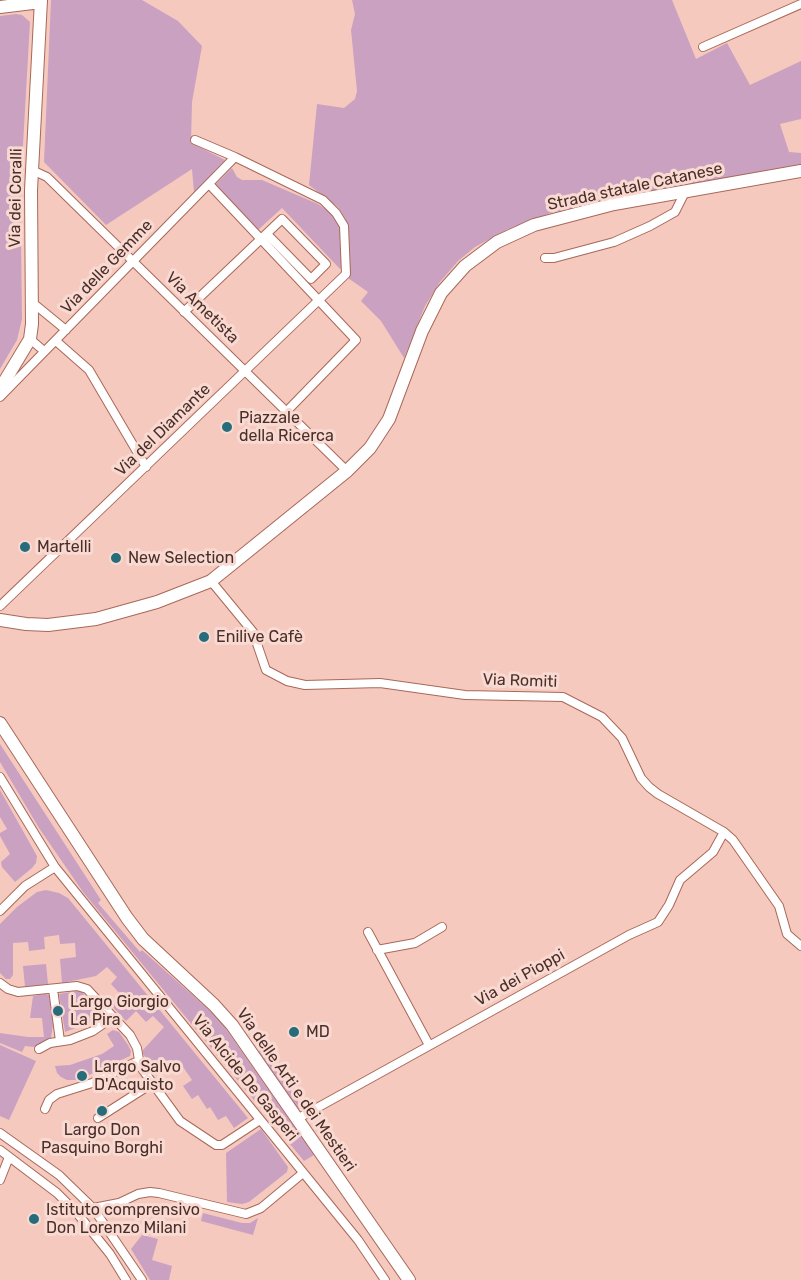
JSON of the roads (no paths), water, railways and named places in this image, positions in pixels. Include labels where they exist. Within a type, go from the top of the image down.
[{"type":"street","points":[[0,7],[41,1]]},
{"type":"street","name":"Via dei Coralli","points":[[0,388],[30,339],[33,303],[31,190],[41,1]]},
{"type":"street","points":[[703,47],[801,4]]},
{"type":"street","points":[[195,140],[235,156]]},
{"type":"street","name":"Via delle Gemme","points":[[0,397],[235,156]]},
{"type":"street","name":"Via del Diamante","points":[[0,606],[346,274],[344,226],[336,213],[323,200],[235,156]]},
{"type":"street","name":"Via Ametista","points":[[32,170],[47,177],[347,471]]},
{"type":"street","name":"Strada statale Catanese","points":[[0,620],[48,625],[96,619],[157,602],[211,581],[347,471],[370,448],[389,419],[422,331],[441,293],[453,278],[482,253],[514,234],[555,219],[614,204],[801,171]]},
{"type":"street","points":[[184,312],[264,236],[282,219],[326,264],[311,279],[264,236],[209,184]]},
{"type":"street","points":[[545,258],[554,258],[614,242],[650,226],[675,212],[684,192]]},
{"type":"street","points":[[264,236],[356,340],[286,412]]},
{"type":"street","points":[[33,303],[66,330]]},
{"type":"street","points":[[30,339],[44,351]]},
{"type":"street","points":[[56,341],[88,370],[146,467]]},
{"type":"street","name":"Via Romiti","points":[[211,581],[253,632],[266,669],[287,681],[305,685],[388,684],[465,695],[563,697],[602,717],[622,738],[641,778],[649,788],[724,832],[733,840],[779,906],[787,934],[801,946]]},
{"type":"street","name":"Via delle Arti e dei Mestieri","points":[[0,723],[142,939],[214,1005],[232,1025],[409,1280]]},
{"type":"street","name":"Via Alcide De Gasperi","points":[[0,777],[55,867],[358,1240],[385,1280]]},
{"type":"street","name":"Via dei Pioppi","points":[[297,1119],[629,935],[658,922],[669,905],[680,880],[712,852],[724,832]]},
{"type":"street","points":[[0,911],[25,886],[55,867]]},
{"type":"street","points":[[377,950],[415,943],[442,927]]},
{"type":"street","points":[[368,932],[429,1046]]},
{"type":"street","points":[[0,983],[18,992],[82,986],[87,989],[130,1035],[137,1048],[138,1060],[180,1121],[216,1145],[222,1145],[260,1120]]},
{"type":"street","points":[[53,988],[60,1041]]},
{"type":"street","points":[[39,1049],[50,1043],[70,1040],[93,1031],[113,1017]]},
{"type":"street","points":[[45,1109],[49,1100],[57,1094],[92,1083],[138,1060]]},
{"type":"street","points":[[98,1118],[153,1083]]},
{"type":"street","points":[[0,1133],[59,1175],[142,1280]]},
{"type":"street","points":[[0,1150],[57,1193],[85,1208],[126,1280]]},
{"type":"street","points":[[0,1180],[9,1157]]},
{"type":"street","points":[[85,1208],[119,1203],[138,1194],[150,1192],[246,1214],[261,1208],[303,1173]]},
{"type":"place","name":"Piazzale della Ricerca","points":[[227,427]]},
{"type":"place","name":"Martelli","points":[[25,547]]},
{"type":"place","name":"New Selection","points":[[116,558]]},
{"type":"place","name":"Enilive Cafè","points":[[204,637]]},
{"type":"place","name":"Largo Giorgio La Pira","points":[[58,1011]]},
{"type":"place","name":"MD","points":[[294,1032]]},
{"type":"place","name":"Largo Salvo D'Acquisto","points":[[82,1076]]},
{"type":"place","name":"Largo Don Pasquino Borghi","points":[[102,1111]]},
{"type":"place","name":"Istituto comprensivo Don Lorenzo Milani","points":[[34,1219]]}]
